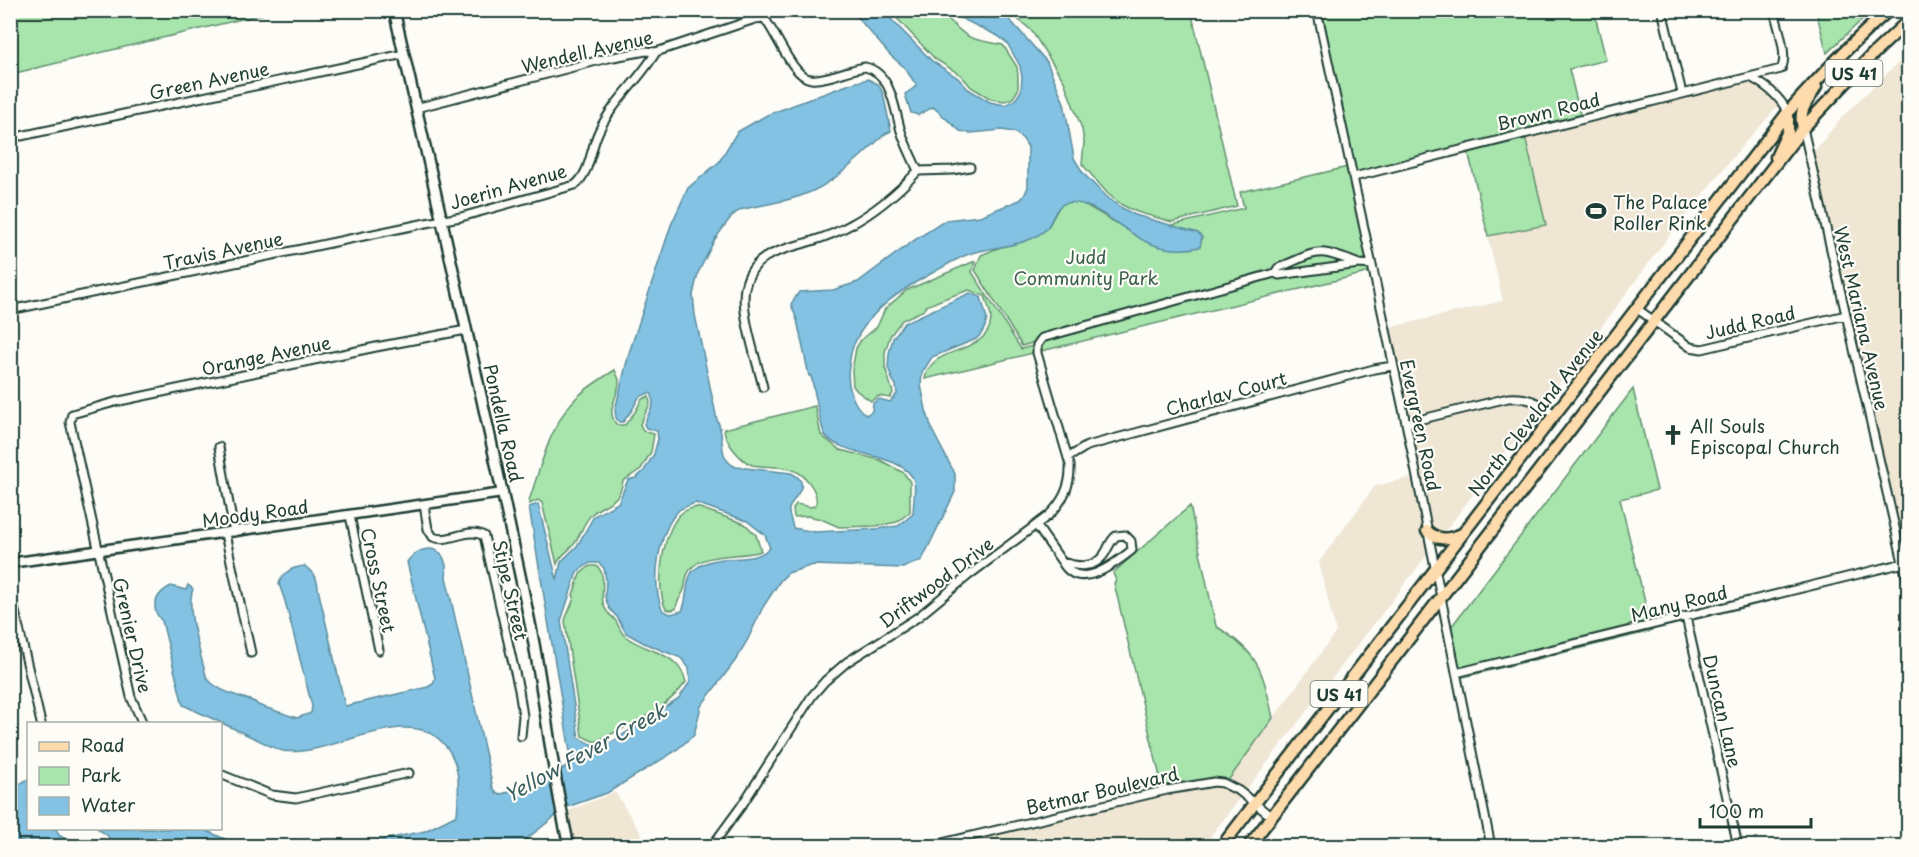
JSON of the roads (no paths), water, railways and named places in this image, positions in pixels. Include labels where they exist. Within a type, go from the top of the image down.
[{"type":"main road","name":"Pondella Road","points":[[394,10],[531,625],[549,745],[568,841]]},
{"type":"main road","name":"North Cleveland Avenue","points":[[1222,846],[1788,112],[1825,71],[1889,10]]},
{"type":"main road","name":"US 41","points":[[1249,846],[1803,128],[1871,56],[1908,21]]},
{"type":"main road","points":[[1803,128],[1801,112],[1825,71]]},
{"type":"main road","points":[[1771,169],[1788,131],[1788,112]]},
{"type":"main road","points":[[1426,531],[1442,540],[1463,534]]},
{"type":"main road","points":[[1338,696],[1355,710]]},
{"type":"street","name":"Evergreen Road","points":[[1317,10],[1406,423],[1491,846]]},
{"type":"street","points":[[1662,10],[1682,93]]},
{"type":"street","name":"Brown Road","points":[[1354,177],[1781,69],[1784,54],[1774,10]]},
{"type":"street","name":"Wendell Avenue","points":[[416,108],[608,58],[646,51],[656,52],[764,18],[801,76],[819,79],[865,67],[873,68],[889,89],[901,132],[918,171]]},
{"type":"street","name":"Joerin Avenue","points":[[442,220],[535,197],[574,185],[581,180],[586,171],[595,138],[604,122],[656,52]]},
{"type":"street","name":"Green Avenue","points":[[21,136],[404,54]]},
{"type":"street","points":[[1750,77],[1773,91],[1788,112]]},
{"type":"street","name":"West Mariana Avenue","points":[[1803,128],[1906,562],[1908,584]]},
{"type":"street","points":[[763,387],[745,306],[745,289],[757,264],[772,253],[828,236],[850,226],[870,213],[918,171],[970,167]]},
{"type":"street","name":"Travis Avenue","points":[[10,310],[442,220]]},
{"type":"street","points":[[1359,264],[1335,254],[1311,253],[1278,268],[1275,273],[1279,275],[1359,264],[1372,265]]},
{"type":"street","name":"Driftwood Drive","points":[[712,846],[742,805],[812,696],[825,681],[854,657],[918,617],[969,574],[1054,511],[1063,498],[1070,481],[1069,456],[1040,364],[1037,345],[1042,338],[1275,273]]},
{"type":"street","name":"Judd Road","points":[[1636,308],[1690,347],[1702,349],[1846,315]]},
{"type":"street","name":"Orange Avenue","points":[[72,414],[115,402],[466,330]]},
{"type":"street","name":"Charlav Court","points":[[1069,456],[1087,446],[1374,369],[1393,366]]},
{"type":"street","points":[[1406,423],[1520,397],[1529,398],[1555,414]]},
{"type":"street","name":"Grenier Drive","points":[[72,414],[70,422],[131,697],[143,722]]},
{"type":"street","points":[[219,447],[229,533],[250,653]]},
{"type":"street","name":"Moody Road","points":[[10,563],[503,493]]},
{"type":"street","name":"Stipe Street","points":[[424,505],[428,529],[433,537],[441,539],[477,532],[484,536],[522,704],[521,736]]},
{"type":"street","name":"Cross Street","points":[[350,516],[379,650]]},
{"type":"street","points":[[1036,525],[1062,562],[1070,573],[1078,576],[1094,574],[1107,567],[1132,550],[1131,542],[1125,536],[1116,536],[1109,542],[1101,558],[1088,565],[1079,567],[1062,562]]},
{"type":"street","points":[[1101,558],[1107,567]]},
{"type":"street","name":"Many Road","points":[[1456,673],[1906,562]]},
{"type":"street","points":[[10,590],[41,722]]},
{"type":"street","name":"Duncan Lane","points":[[1686,617],[1738,846]]},
{"type":"street","points":[[222,775],[272,795],[296,798],[409,773]]},
{"type":"street","name":"Betmar Boulevard","points":[[929,846],[1197,784],[1223,783],[1239,790],[1272,817]]},
{"type":"water","name":"Yellow Fever Creek","points":[[852,11],[883,11],[932,61],[958,78],[968,89],[990,102],[1005,105],[1015,100],[1021,91],[1022,77],[1020,66],[1007,43],[998,36],[960,18],[953,11],[1002,11],[1047,62],[1064,103],[1074,158],[1083,173],[1105,196],[1120,207],[1135,215],[1198,233],[1202,237],[1200,247],[1163,248],[1142,239],[1098,211],[1076,203],[1066,203],[1060,207],[1047,228],[1039,235],[1019,243],[975,252],[959,258],[899,293],[868,321],[853,346],[848,373],[849,386],[854,400],[866,415],[872,411],[873,403],[879,399],[890,402],[897,394],[896,385],[888,367],[889,353],[893,338],[904,323],[970,293],[981,297],[987,319],[985,327],[976,339],[932,357],[922,373],[921,385],[926,410],[933,432],[955,474],[955,492],[922,560],[903,568],[813,565],[788,573],[763,607],[735,661],[701,706],[694,735],[674,752],[607,793],[567,807],[520,844],[514,846],[353,846],[425,831],[457,815],[458,776],[453,758],[442,742],[427,731],[408,728],[388,730],[302,751],[283,751],[183,705],[162,621],[155,606],[158,596],[166,589],[171,586],[186,590],[188,585],[193,589],[192,620],[206,676],[210,681],[215,686],[258,705],[297,718],[311,713],[312,706],[279,584],[289,571],[305,566],[313,573],[317,582],[345,706],[433,684],[435,678],[407,562],[421,551],[435,550],[444,559],[446,567],[446,577],[493,788],[497,794],[503,794],[572,764],[529,507],[538,504],[557,580],[561,562],[577,546],[594,516],[618,503],[628,480],[636,478],[644,471],[654,454],[658,439],[657,431],[646,428],[644,424],[653,405],[652,394],[639,397],[623,422],[619,422],[616,418],[615,410],[629,353],[671,225],[688,188],[719,162],[737,132],[767,115],[868,79],[878,84],[883,93],[891,131],[836,177],[814,190],[788,200],[743,209],[731,217],[715,239],[698,273],[693,295],[695,315],[726,458],[736,467],[791,473],[798,477],[802,486],[789,509],[793,528],[815,532],[876,529],[898,526],[913,514],[915,484],[908,472],[899,465],[886,460],[844,448],[825,435],[791,304],[799,292],[833,290],[858,282],[913,241],[946,220],[980,216],[1020,200],[1028,187],[1028,147],[1023,139],[1014,132],[960,131],[933,107],[918,115],[911,113],[905,94],[917,86],[904,67],[890,55]],"holes":[[[696,503],[747,521],[765,535],[770,548],[752,557],[723,559],[703,564],[694,570],[689,578],[682,611],[671,614],[663,611],[657,587],[658,559],[666,531],[679,510]],[[590,563],[599,563],[604,568],[605,597],[609,608],[626,633],[681,658],[689,668],[690,682],[679,698],[612,742],[602,745],[592,744],[579,738],[561,621],[577,572]]]},
{"type":"water","points":[[27,780],[27,830],[57,830],[60,836],[95,846],[47,846],[29,841],[11,844],[11,789]]},
{"type":"water","points":[[99,830],[205,830],[240,846],[112,846],[108,836]]},
{"type":"place","name":"The Palace Roller Rink","points":[[1596,211]]},
{"type":"place","name":"All Souls Episcopal Church","points":[[1673,435]]},
{"type":"park label","name":"Judd Community Park","points":[[1086,266]]}]
